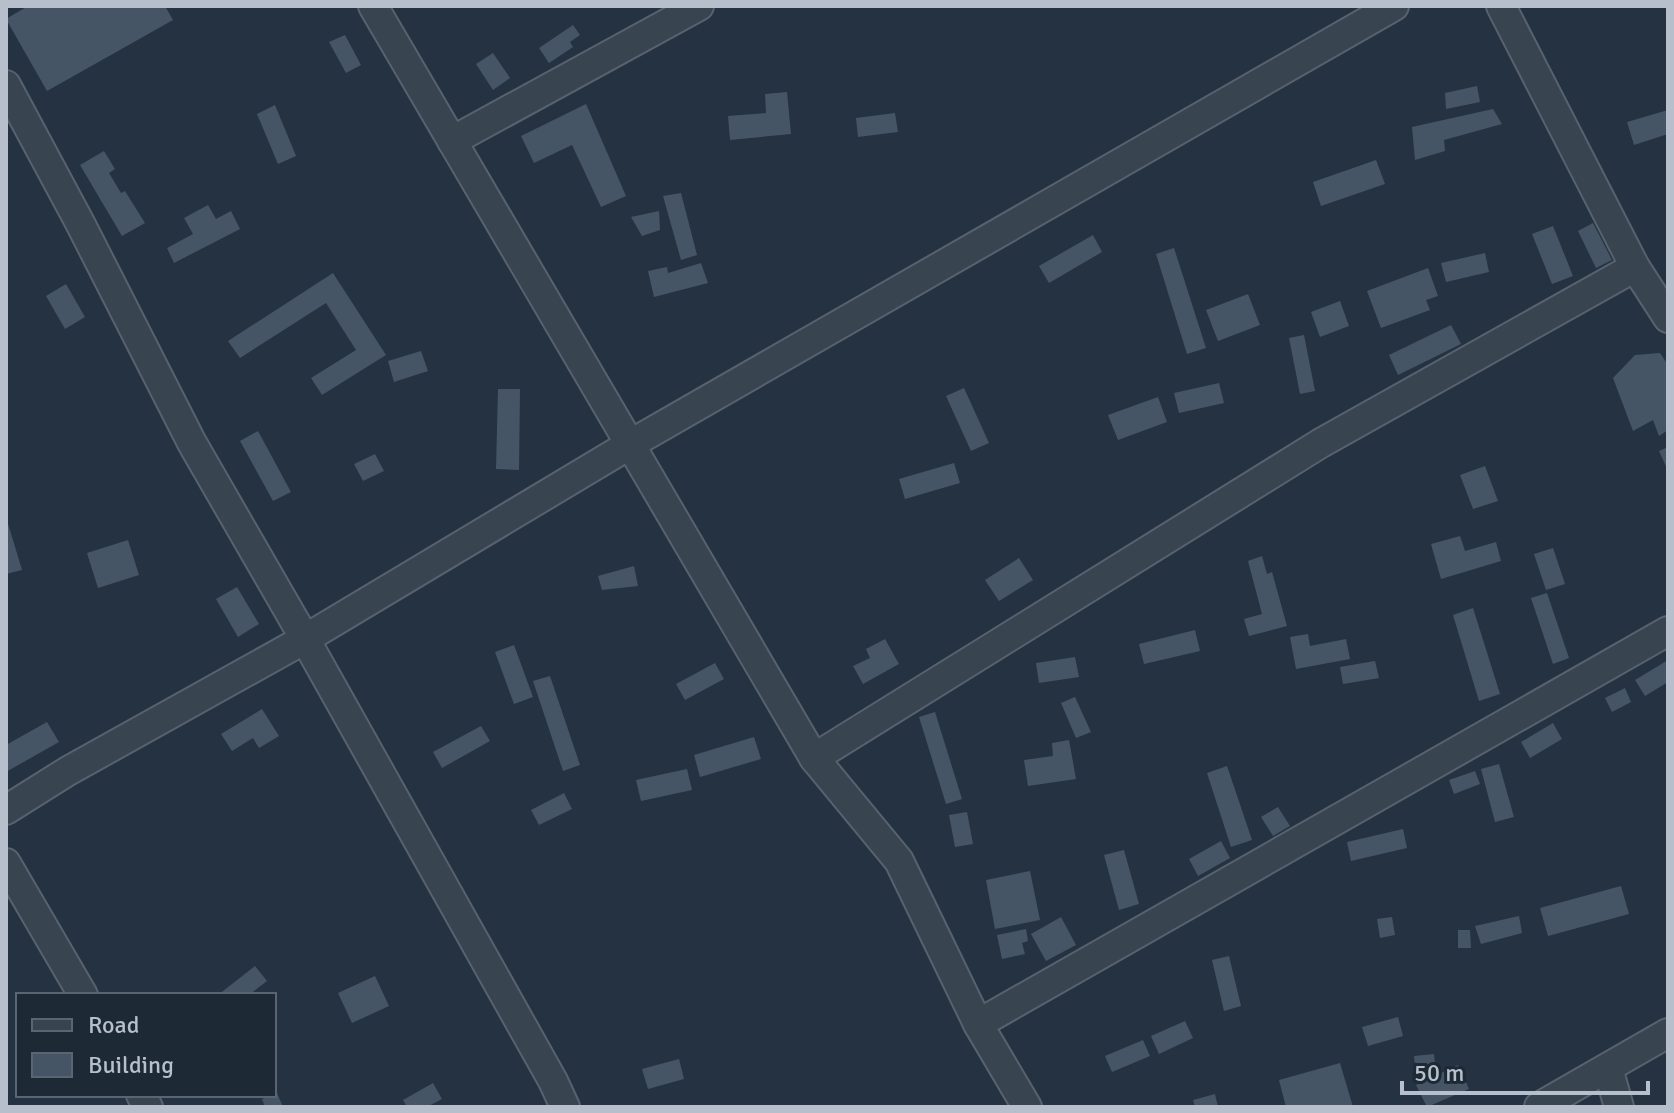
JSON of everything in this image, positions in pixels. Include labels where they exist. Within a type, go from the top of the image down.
[{"type":"street","points":[[373,6],[814,758],[899,861],[978,1024],[1027,1107]]},
{"type":"street","points":[[452,141],[699,6]]},
{"type":"street","points":[[6,810],[68,771],[305,639],[629,445],[1394,6]]},
{"type":"street","points":[[1501,6],[1635,267],[1668,318]]},
{"type":"street","points":[[6,85],[192,443],[305,639],[565,1107]]},
{"type":"street","points":[[814,758],[1321,443],[1635,267]]},
{"type":"street","points":[[978,1024],[1668,631]]},
{"type":"street","points":[[6,863],[82,993]]},
{"type":"street","points":[[1539,1107],[1668,1033]]},
{"type":"street","points":[[1608,1068],[1619,1107]]},
{"type":"building","points":[[28,6],[165,6],[173,20],[47,91],[6,19]]},
{"type":"building","points":[[573,25],[580,35],[570,42],[573,47],[549,63],[539,48]]},
{"type":"building","points":[[345,35],[361,65],[346,73],[329,42]]},
{"type":"building","points":[[493,53],[510,78],[493,90],[476,64]]},
{"type":"building","points":[[1477,86],[1480,102],[1446,109],[1445,93]]},
{"type":"building","points":[[787,92],[791,134],[730,140],[728,116],[766,113],[765,94]]},
{"type":"building","points":[[586,104],[626,196],[601,207],[572,145],[534,163],[521,136]]},
{"type":"building","points":[[275,105],[296,156],[278,164],[257,114]]},
{"type":"building","points":[[1493,109],[1502,124],[1444,140],[1445,151],[1415,160],[1412,127]]},
{"type":"building","points":[[1668,110],[1668,134],[1634,145],[1627,122]]},
{"type":"building","points":[[895,113],[898,132],[858,137],[856,118]]},
{"type":"building","points":[[104,151],[115,169],[109,173],[121,193],[125,191],[145,223],[122,236],[80,165]]},
{"type":"building","points":[[1376,160],[1385,184],[1321,206],[1313,182]]},
{"type":"building","points":[[681,193],[697,255],[681,260],[663,196]]},
{"type":"building","points":[[208,205],[216,219],[231,211],[240,229],[174,263],[167,248],[193,234],[184,218]]},
{"type":"building","points":[[659,211],[660,230],[642,236],[631,217]]},
{"type":"building","points":[[1593,223],[1612,260],[1596,268],[1578,231]]},
{"type":"building","points":[[1553,226],[1573,276],[1552,284],[1532,234]]},
{"type":"building","points":[[1093,235],[1102,252],[1049,283],[1039,266]]},
{"type":"building","points":[[1174,248],[1206,348],[1187,354],[1156,254]]},
{"type":"building","points":[[1485,253],[1489,272],[1446,282],[1441,263]]},
{"type":"building","points":[[701,263],[708,283],[654,297],[648,271],[667,267],[668,273]]},
{"type":"building","points":[[1428,268],[1438,296],[1426,300],[1430,310],[1381,328],[1367,291]]},
{"type":"building","points":[[333,273],[386,355],[322,395],[311,378],[356,350],[326,303],[240,358],[228,341]]},
{"type":"building","points":[[66,284],[85,317],[65,329],[46,296]]},
{"type":"building","points":[[1248,294],[1260,325],[1218,341],[1206,310]]},
{"type":"building","points":[[1340,301],[1349,326],[1320,337],[1311,312]]},
{"type":"building","points":[[1451,325],[1461,344],[1398,375],[1389,355]]},
{"type":"building","points":[[1304,335],[1315,391],[1300,394],[1289,338]]},
{"type":"building","points":[[421,351],[428,371],[394,382],[388,361]]},
{"type":"building","points":[[1660,353],[1668,365],[1668,430],[1659,436],[1653,420],[1633,431],[1613,378],[1635,355]]},
{"type":"building","points":[[1219,383],[1224,403],[1179,413],[1174,393]]},
{"type":"building","points":[[964,388],[989,443],[971,451],[946,396]]},
{"type":"building","points":[[498,389],[520,389],[519,470],[496,469]]},
{"type":"building","points":[[1158,397],[1167,422],[1118,440],[1108,415]]},
{"type":"building","points":[[258,431],[291,492],[273,501],[240,441]]},
{"type":"building","points":[[1668,447],[1668,471],[1659,451]]},
{"type":"building","points":[[375,454],[384,471],[363,481],[354,464]]},
{"type":"building","points":[[954,463],[960,483],[905,499],[899,479]]},
{"type":"building","points":[[1485,466],[1498,501],[1473,509],[1460,475]]},
{"type":"building","points":[[6,517],[22,570],[6,574]]},
{"type":"building","points":[[1460,536],[1465,551],[1496,542],[1501,561],[1441,579],[1431,544]]},
{"type":"building","points":[[128,540],[139,575],[98,588],[87,553]]},
{"type":"building","points":[[1553,548],[1565,584],[1546,590],[1534,554]]},
{"type":"building","points":[[1262,556],[1267,574],[1272,572],[1287,626],[1249,636],[1244,619],[1262,614],[1248,561]]},
{"type":"building","points":[[1019,558],[1033,580],[999,601],[985,580]]},
{"type":"building","points":[[634,566],[638,586],[602,590],[598,576]]},
{"type":"building","points":[[237,587],[259,624],[238,637],[216,599]]},
{"type":"building","points":[[1547,593],[1569,658],[1553,664],[1531,598]]},
{"type":"building","points":[[1473,608],[1500,694],[1479,701],[1453,615]]},
{"type":"building","points":[[1195,630],[1200,651],[1144,664],[1139,644]]},
{"type":"building","points":[[1308,634],[1310,646],[1346,639],[1350,659],[1296,669],[1290,637]]},
{"type":"building","points":[[885,639],[899,664],[863,684],[853,666],[870,658],[866,649]]},
{"type":"building","points":[[514,645],[533,697],[514,704],[495,652]]},
{"type":"building","points":[[1075,657],[1079,677],[1039,683],[1036,663]]},
{"type":"building","points":[[1668,660],[1668,682],[1645,696],[1635,680]]},
{"type":"building","points":[[1375,661],[1379,678],[1343,684],[1340,667]]},
{"type":"building","points":[[715,663],[724,679],[685,700],[676,684]]},
{"type":"building","points":[[550,676],[580,765],[563,771],[533,681]]},
{"type":"building","points":[[1625,688],[1631,702],[1612,712],[1605,698]]},
{"type":"building","points":[[1075,697],[1091,732],[1076,738],[1061,703]]},
{"type":"building","points":[[262,709],[279,736],[259,748],[253,738],[232,751],[221,734]]},
{"type":"building","points":[[935,712],[962,799],[946,804],[919,717]]},
{"type":"building","points":[[47,722],[59,742],[6,772],[6,745]]},
{"type":"building","points":[[1553,723],[1562,739],[1530,758],[1521,742]]},
{"type":"building","points":[[481,726],[490,741],[442,768],[433,752]]},
{"type":"building","points":[[754,737],[761,759],[700,777],[694,755]]},
{"type":"building","points":[[1069,740],[1076,779],[1028,786],[1024,760],[1053,756],[1052,743]]},
{"type":"building","points":[[1499,764],[1514,817],[1495,822],[1481,769]]},
{"type":"building","points":[[1227,766],[1252,840],[1231,847],[1207,773]]},
{"type":"building","points":[[687,769],[692,790],[641,801],[636,780]]},
{"type":"building","points":[[1475,771],[1480,784],[1454,794],[1449,780]]},
{"type":"building","points":[[564,793],[572,809],[539,825],[531,810]]},
{"type":"building","points":[[1278,807],[1290,826],[1273,836],[1261,817]]},
{"type":"building","points":[[967,812],[973,844],[955,847],[949,815]]},
{"type":"building","points":[[1403,829],[1407,848],[1351,861],[1347,842]]},
{"type":"building","points":[[1221,841],[1230,858],[1198,876],[1189,859]]},
{"type":"building","points":[[1124,850],[1139,904],[1119,910],[1104,855]]},
{"type":"building","points":[[1030,871],[1040,920],[995,929],[986,880]]},
{"type":"building","points":[[1621,886],[1629,914],[1548,936],[1540,908]]},
{"type":"building","points":[[1519,916],[1522,933],[1481,944],[1475,926]]},
{"type":"building","points":[[1061,917],[1076,945],[1046,961],[1031,934]]},
{"type":"building","points":[[1392,917],[1395,935],[1380,938],[1377,919]]},
{"type":"building","points":[[1026,929],[1028,941],[1022,943],[1025,954],[1002,959],[997,935]]},
{"type":"building","points":[[1458,930],[1470,930],[1471,948],[1458,948]]},
{"type":"building","points":[[1229,956],[1241,1006],[1224,1011],[1212,960]]},
{"type":"building","points":[[255,966],[267,981],[252,993],[221,993]]},
{"type":"building","points":[[375,976],[389,1006],[352,1023],[338,993]]},
{"type":"building","points":[[1398,1017],[1403,1036],[1368,1046],[1362,1027]]},
{"type":"building","points":[[1185,1021],[1193,1038],[1159,1054],[1151,1036]]},
{"type":"building","points":[[1143,1040],[1150,1056],[1112,1072],[1105,1056]]},
{"type":"building","points":[[1434,1054],[1436,1075],[1416,1077],[1414,1056]]},
{"type":"building","points":[[679,1059],[684,1079],[648,1089],[642,1069]]},
{"type":"building","points":[[1340,1063],[1353,1107],[1286,1107],[1279,1080]]},
{"type":"building","points":[[1458,1065],[1469,1089],[1427,1107],[1416,1085]]},
{"type":"building","points":[[433,1083],[442,1099],[427,1107],[407,1107],[403,1100]]},
{"type":"building","points":[[276,1093],[283,1107],[265,1107],[262,1099],[276,1097]]},
{"type":"building","points":[[1215,1094],[1218,1107],[1195,1107],[1193,1100]]}]
